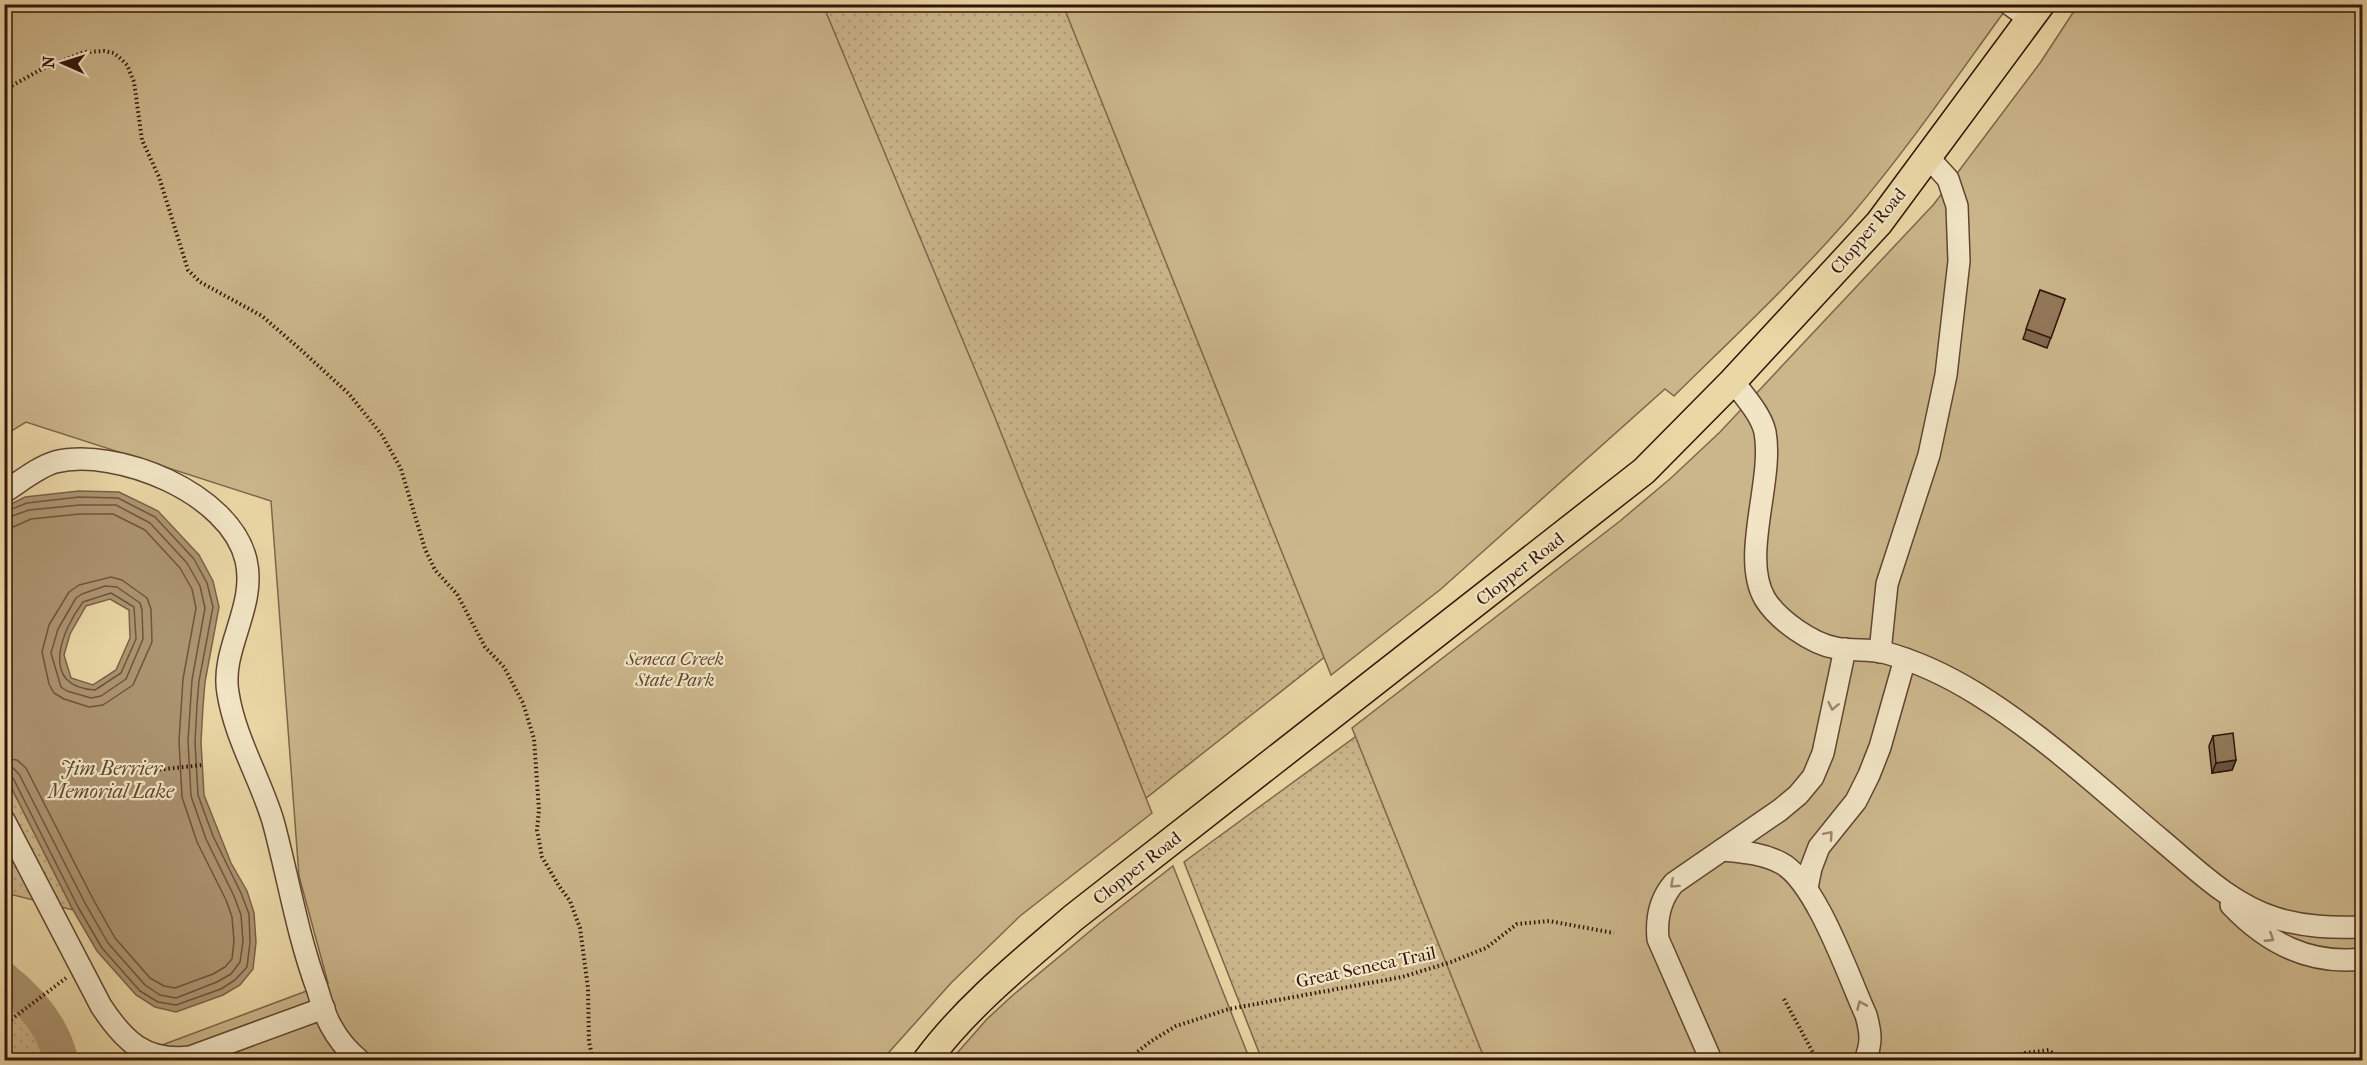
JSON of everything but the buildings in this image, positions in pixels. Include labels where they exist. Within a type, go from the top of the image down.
[{"type":"main road","name":"Clopper Road","points":[[927,1060],[938,1044],[1006,976],[1065,926],[1644,471],[1733,381],[1879,223],[1928,157],[2027,9]]},
{"type":"lane","points":[[1880,652],[1887,584],[1929,456],[1946,375],[1959,261],[1957,206],[1948,179],[1928,157]]},
{"type":"lane","points":[[1733,381],[1756,412],[1765,431],[1766,467],[1756,551],[1758,579],[1765,599],[1796,629],[1817,643],[1845,649],[1880,652],[1905,659],[1939,673],[1977,694],[2041,739],[2212,884],[2240,914],[2263,934],[2284,948],[2304,954],[2328,958],[2362,959]]},
{"type":"lane","points":[[4,492],[53,463],[78,459],[132,467],[159,475],[187,490],[214,511],[233,531],[246,560],[247,593],[241,622],[226,670],[228,693],[238,732],[258,777],[272,821],[310,970],[330,1025],[348,1051],[359,1060]]},
{"type":"lane","points":[[1711,1060],[1658,939],[1656,924],[1666,892],[1674,883],[1780,810],[1798,795],[1813,777],[1823,753],[1845,649]]},
{"type":"lane","points":[[1807,888],[1819,847],[1856,801],[1869,775],[1880,747],[1905,659]]},
{"type":"lane","points":[[4,820],[101,1006],[116,1029],[133,1046],[152,1054],[174,1059],[190,1057],[324,1008]]},
{"type":"lane","points":[[1722,850],[1754,853],[1782,863],[1807,888],[1866,1016],[1871,1045],[1865,1060]]},
{"type":"lane","points":[[2212,884],[2246,906],[2274,918],[2303,926],[2362,927]]},
{"type":"path","points":[[4,90],[42,69],[84,52],[104,51],[114,53],[121,59],[127,65],[134,82],[142,140],[159,177],[188,270],[200,282],[262,316],[349,394],[382,435],[401,469],[425,549],[435,570],[457,594],[485,647],[504,667],[523,703],[534,739],[539,810],[537,830],[542,857],[570,901],[580,928],[588,988],[589,1042],[593,1060]]},
{"type":"path","points":[[155,770],[203,765]]},
{"type":"path","name":"Great Seneca Trail","points":[[1127,1060],[1176,1026],[1229,1009],[1402,976],[1441,965],[1486,948],[1517,924],[1549,921],[1614,933]]},
{"type":"path","points":[[4,1025],[80,966]]},
{"type":"path","points":[[1784,999],[1817,1060]]},
{"type":"path","points":[[2013,1060],[2025,1053],[2049,1050],[2061,1060]]},
{"type":"green space","points":[[1073,4],[1331,652],[1136,806],[803,5]]},
{"type":"green space","name":"Seneca Creek State Park","points":[[4,5],[823,5],[994,415],[1152,813],[1020,916],[951,983],[882,1060],[122,1060],[328,983],[299,876],[271,501],[26,422],[5,435]]},
{"type":"green space","points":[[1063,5],[2009,5],[1874,188],[1810,261],[1743,329],[1674,396],[1665,389],[1441,589],[1331,675]]},
{"type":"green space","points":[[2078,5],[2362,5],[2362,1060],[1485,1060],[1352,728],[1620,521],[1720,432],[1934,204],[2040,63]]},
{"type":"green space","points":[[1366,729],[1500,1060],[1262,1060],[1184,862]]},
{"type":"green space","points":[[5,775],[73,910],[5,893]]},
{"type":"green space","points":[[1173,866],[1250,1060],[951,1060],[987,1019],[1013,995]]},
{"type":"green space","points":[[26,997],[57,1042],[60,1060],[5,1060],[5,1008]]},
{"type":"water","name":"Jim Berrier Memorial Lake","points":[[79,491],[119,492],[158,511],[199,555],[213,581],[219,607],[205,682],[203,706],[201,742],[204,795],[231,863],[247,891],[254,913],[256,942],[253,969],[240,985],[223,995],[176,1012],[155,1007],[136,995],[97,951],[73,910],[5,775],[5,507],[25,497]],"holes":[[[110,599],[129,610],[130,638],[116,670],[93,685],[71,678],[64,655],[70,634],[86,606]]]},
{"type":"waterway","points":[[4,979],[40,1015],[53,1037],[61,1060]]}]
